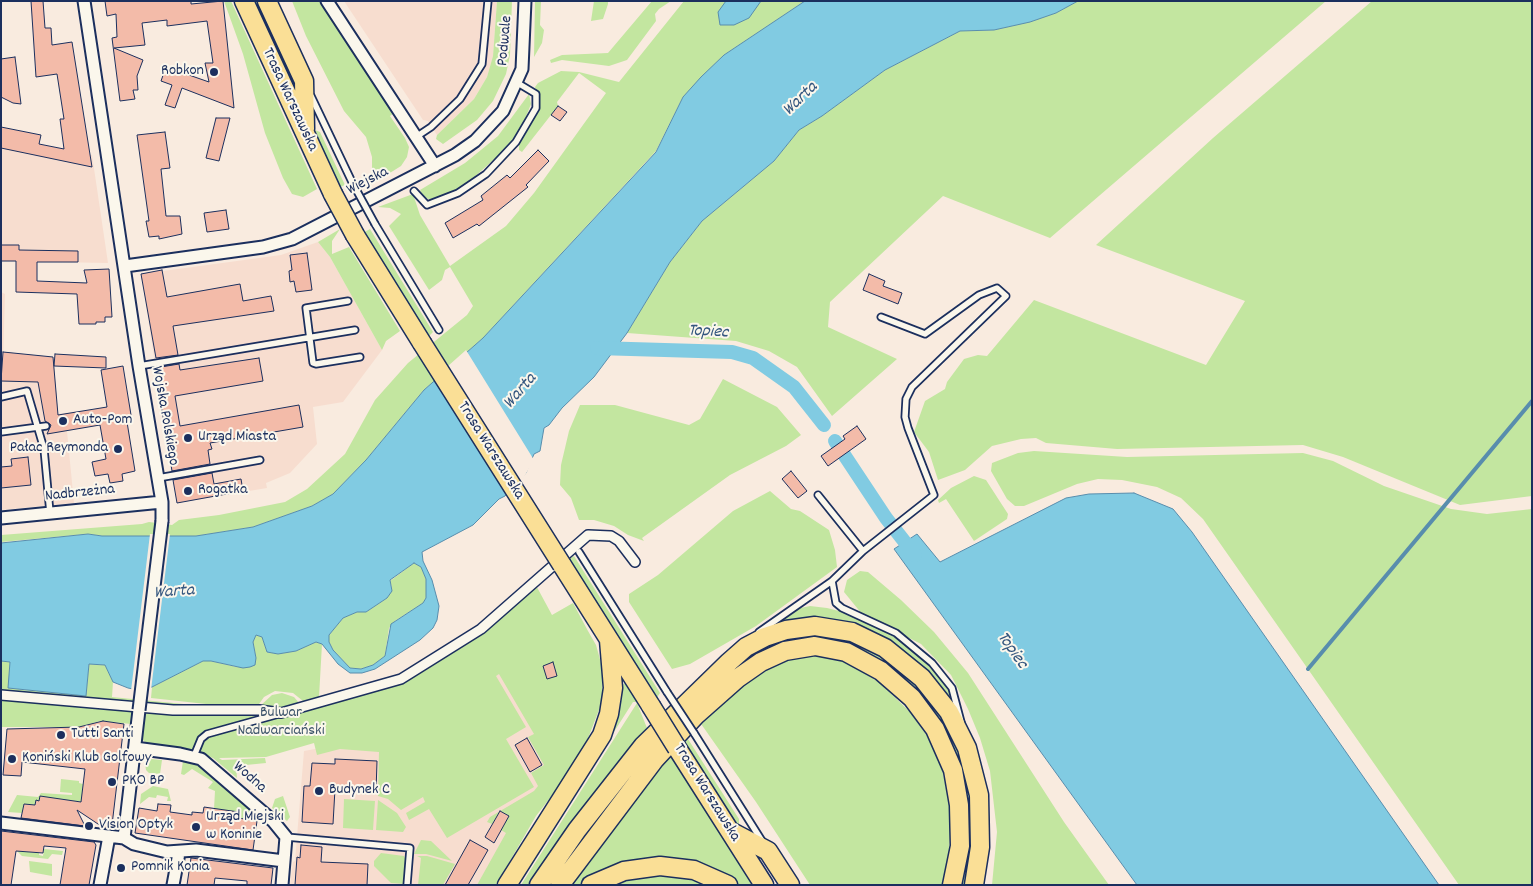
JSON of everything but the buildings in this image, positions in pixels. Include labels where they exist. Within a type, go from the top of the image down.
[{"type":"main road","name":"Trasa Warszawska","points":[[244,1],[333,194],[356,236],[764,885]]},
{"type":"main road","name":"Trasa Warszawska","points":[[267,1],[304,81]]},
{"type":"main road","points":[[304,81],[306,137]]},
{"type":"main road","points":[[538,885],[643,746],[729,662],[756,642],[786,630],[815,626],[834,628],[860,635],[893,654],[922,678],[944,704],[964,741],[974,772],[980,813],[980,854],[974,885]]},
{"type":"main road","points":[[507,885],[602,735],[609,714],[613,688],[609,640]]},
{"type":"main road","points":[[560,885],[655,759],[696,716],[738,678],[761,662],[779,653],[799,648],[823,647],[852,654],[881,670],[912,698],[935,729],[952,770],[959,805],[959,852],[952,885]]},
{"type":"main road","points":[[730,831],[768,851]]},
{"type":"main road","name":"Trasa Warszawska","points":[[768,851],[790,885]]},
{"type":"main road","points":[[591,885],[624,871],[660,866],[694,870],[728,885]]},
{"type":"street","name":"Wojska Polskiego","points":[[84,1],[139,366],[162,502],[162,521],[124,838]]},
{"type":"street","points":[[327,1],[435,166]]},
{"type":"street","name":"Podwale","points":[[435,166],[475,141],[503,111],[522,69],[525,1]]},
{"type":"street","name":"Wiejska","points":[[125,266],[263,247],[292,239],[435,166]]},
{"type":"street","name":"Nadbrzeżna","points":[[1,518],[162,502]]},
{"type":"street","points":[[1,695],[173,710],[259,710],[281,713],[401,679],[482,629],[588,535],[611,536],[619,541],[636,562]]},
{"type":"street","name":"Wodna","points":[[135,748],[194,756],[209,764],[273,821],[286,837]]},
{"type":"street","points":[[1,823],[124,838],[144,847],[179,853],[196,850],[284,861]]},
{"type":"street","points":[[100,885],[109,836]]},
{"type":"street","points":[[282,885],[286,837]]},
{"type":"street","points":[[173,885],[179,853]]},
{"type":"lane","points":[[416,137],[431,127],[460,99],[482,64],[488,1]]},
{"type":"lane","name":"Trasa Warszawska","points":[[304,81],[352,182],[439,330]]},
{"type":"lane","points":[[414,191],[427,204],[458,193],[486,174],[512,147],[536,108],[536,94],[516,82]]},
{"type":"lane","points":[[283,87],[324,124]]},
{"type":"lane","points":[[756,642],[760,631],[832,581],[863,551],[934,495],[905,417],[906,399],[909,392],[1006,296],[998,288],[979,295],[925,334],[880,317]]},
{"type":"lane","points":[[348,301],[306,308],[313,363],[360,357]]},
{"type":"lane","points":[[139,366],[355,330]]},
{"type":"lane","points":[[1,396],[27,391],[44,449],[50,513]]},
{"type":"lane","points":[[1,432],[46,426]]},
{"type":"lane","points":[[158,478],[260,460]]},
{"type":"lane","points":[[818,494],[863,551]]},
{"type":"lane","name":"Trasa Warszawska","points":[[579,552],[768,851]]},
{"type":"lane","points":[[832,581],[836,603],[842,608],[896,633],[932,662],[952,688],[960,711],[964,741]]},
{"type":"lane","points":[[194,756],[201,740],[207,734],[281,713]]},
{"type":"lane","points":[[748,859],[750,822]]},
{"type":"lane","points":[[286,837],[410,848],[407,885]]},
{"type":"lane","points":[[566,846],[580,857]]},
{"type":"shaded area","points":[[344,1],[497,1],[493,56],[487,77],[474,99],[437,135],[428,121],[423,120]]},
{"type":"shaded area","points":[[1,137],[92,155],[108,263],[1,261]]},
{"type":"shaded area","points":[[318,242],[330,257],[382,350],[343,402],[313,407],[317,444],[290,473],[266,483],[267,488],[177,503],[141,274],[281,255]]},
{"type":"shaded area","points":[[1,292],[5,294],[3,362],[54,366],[58,414],[79,411],[82,428],[67,431],[74,503],[1,510]]},
{"type":"shaded area","points":[[507,663],[552,763],[481,885],[290,885],[293,862],[295,861],[304,751],[342,744]]},
{"type":"green space","points":[[224,1],[231,1],[317,189],[303,197],[292,194],[283,178],[265,133],[243,54]]},
{"type":"green space","points":[[251,1],[257,1],[296,83],[296,87],[293,87]]},
{"type":"green space","points":[[292,1],[319,1],[394,113],[390,116],[409,147],[407,157],[401,166],[369,186],[372,180],[372,157],[366,137],[344,111],[306,36]]},
{"type":"green space","points":[[497,1],[512,1],[510,55],[506,74],[493,101],[477,120],[443,144],[436,139],[437,135],[474,99],[487,77],[493,56]]},
{"type":"green space","points":[[535,1],[541,1],[540,25],[544,30],[542,43],[534,57]]},
{"type":"green space","points":[[594,1],[608,1],[608,4],[603,19],[591,21]]},
{"type":"green space","points":[[652,1],[671,1],[655,14],[656,21],[627,60],[609,66],[562,60],[551,63],[550,60],[562,55],[608,53]]},
{"type":"green space","points":[[684,1],[805,1],[724,55],[683,97],[656,151],[483,338],[424,390],[366,460],[333,494],[312,506],[253,527],[196,536],[102,536],[88,534],[1,542],[1,535],[149,522],[172,525],[179,520],[219,515],[285,502],[307,489],[345,454],[375,400],[408,363],[467,315],[473,306],[450,267],[445,270],[442,280],[429,290],[389,226],[401,214],[390,208],[378,207],[413,194],[420,215],[450,266],[506,226],[534,193],[606,93],[579,73],[557,102],[558,106],[522,152],[519,150],[519,142],[539,110],[540,101],[535,87],[538,83],[561,71],[579,72],[619,82]]},
{"type":"green space","points":[[1078,1],[1326,1],[1050,238],[943,196],[830,302],[828,327],[897,359],[832,416],[797,367],[769,351],[736,341],[627,333],[670,262],[702,221],[774,161],[799,130],[822,116],[885,70],[960,31],[994,30],[1029,22],[1056,13]]},
{"type":"green space","points":[[1372,1],[1532,1],[1532,496],[1460,505],[1343,457],[1303,445],[1117,449],[1046,443],[1036,438],[1021,439],[992,446],[965,470],[938,480],[929,452],[914,432],[925,401],[945,389],[947,382],[964,359],[978,355],[987,356],[1034,300],[1206,365],[1245,301],[1096,245],[1213,138]]},
{"type":"green space","points":[[529,94],[531,104],[523,124],[514,139],[500,154],[471,180],[444,197],[432,201],[423,196],[420,190],[465,163],[498,136]]},
{"type":"green space","points":[[315,130],[320,132],[345,185],[338,188]]},
{"type":"green space","points":[[340,229],[332,241],[332,254],[349,247],[400,331],[386,341],[382,350],[330,257],[318,242]]},
{"type":"green space","points":[[370,229],[433,332],[428,337],[363,233]]},
{"type":"green space","points":[[723,379],[777,407],[801,435],[786,446],[730,475],[642,538],[644,541],[628,535],[614,526],[594,520],[579,520],[571,498],[560,485],[561,465],[569,431],[580,405],[615,405],[689,425],[700,419]]},
{"type":"green space","points":[[1034,451],[1127,457],[1303,453],[1333,461],[1384,486],[1451,509],[1487,514],[1532,509],[1532,885],[1459,885],[1203,519],[1181,498],[1157,487],[1122,480],[1098,479],[1077,484],[1024,506],[1015,506],[1007,499],[991,471],[992,463],[1018,453]]},
{"type":"green space","points":[[974,476],[986,480],[1008,514],[1007,519],[974,541],[946,499],[939,503],[938,500],[951,488]]},
{"type":"green space","points":[[770,491],[791,509],[800,511],[829,530],[835,550],[837,567],[756,626],[690,664],[672,669],[629,602],[629,594],[658,575],[733,511]]},
{"type":"green space","points":[[574,556],[660,693],[656,699],[566,561]]},
{"type":"green space","points":[[414,563],[421,567],[426,579],[426,598],[423,603],[395,621],[389,628],[385,656],[373,665],[361,669],[350,668],[333,650],[329,642],[329,635],[343,618],[357,612],[366,612],[387,598],[392,588],[390,581]]},
{"type":"green space","points":[[860,571],[868,572],[901,600],[934,632],[968,673],[1064,822],[1109,885],[992,885],[997,832],[990,771],[980,738],[968,709],[951,675],[921,644],[862,614],[844,592],[847,580]]},
{"type":"green space","name":"Bulwar Nadwarciański","points":[[532,578],[552,615],[573,603],[596,645],[603,670],[602,702],[587,741],[557,789],[536,816],[496,885],[477,885],[506,833],[501,830],[509,816],[500,811],[534,791],[538,786],[531,773],[544,765],[528,737],[534,734],[499,674],[496,676],[526,727],[506,739],[534,787],[447,838],[429,809],[409,820],[406,813],[425,802],[423,797],[401,810],[388,799],[378,796],[379,752],[340,749],[317,755],[314,743],[266,757],[219,758],[222,760],[265,758],[266,763],[236,766],[237,778],[213,758],[186,749],[147,744],[143,740],[142,725],[100,721],[79,727],[1,727],[1,661],[10,662],[9,688],[86,696],[89,664],[105,665],[113,682],[112,697],[204,706],[260,706],[272,695],[282,693],[294,697],[300,704],[402,673],[482,623]]},
{"type":"green space","points":[[810,606],[843,612],[873,625],[903,642],[937,673],[950,693],[956,714],[891,647],[771,627],[796,609]]},
{"type":"green space","points":[[800,633],[839,636],[873,650],[907,674],[935,707],[956,742],[969,780],[974,842],[966,885],[958,885],[965,852],[929,711],[816,640],[693,712],[736,663],[754,649]]},
{"type":"green space","points":[[256,635],[262,637],[267,652],[278,654],[296,651],[316,642],[322,644],[319,697],[303,701],[293,693],[275,691],[264,697],[259,704],[206,704],[151,698],[152,687],[203,661],[237,667],[256,658],[253,642]]},
{"type":"green space","points":[[821,655],[846,661],[880,683],[910,712],[927,736],[942,768],[951,815],[949,857],[943,885],[810,885],[756,802],[699,721],[720,701],[768,668],[791,658]]},
{"type":"green space","points":[[627,682],[639,702],[633,702],[605,746],[613,727],[622,685]]},
{"type":"green space","points":[[637,703],[647,728],[531,885],[521,885]]},
{"type":"green space","points":[[688,739],[739,819],[739,826],[735,825],[684,743]]},
{"type":"green space","points":[[667,751],[755,885],[738,885],[700,864],[590,878],[579,885],[566,885]]},
{"type":"green space","points":[[151,759],[162,760],[160,774],[149,773],[146,770],[145,763]]},
{"type":"green space","points":[[183,761],[200,765],[261,817],[263,821],[238,818],[239,812],[214,809],[215,791],[208,788],[213,782],[192,769],[184,775],[181,774]]},
{"type":"green space","points":[[61,779],[79,781],[79,783],[83,784],[82,794],[90,796],[90,803],[40,797],[35,805],[24,804],[22,813],[8,812],[17,795],[38,797],[41,793],[72,795],[72,793],[60,792]]},
{"type":"green space","points":[[153,786],[168,789],[171,801],[167,801],[168,797],[157,795],[156,798],[149,797],[140,804],[141,794]]},
{"type":"green space","points":[[283,796],[290,817],[287,821],[272,808],[275,799]]},
{"type":"green space","points":[[344,799],[375,801],[373,830],[343,828]]},
{"type":"green space","points":[[378,800],[397,813],[406,827],[403,832],[376,830]]},
{"type":"green space","points":[[500,811],[492,824],[487,822],[490,817]]},
{"type":"green space","points":[[421,840],[431,841],[452,861],[426,854],[414,854]]},
{"type":"green space","points":[[44,849],[63,851],[62,855],[52,854],[48,859],[22,856],[17,851],[39,853],[39,855],[43,856]]},
{"type":"green space","points":[[381,853],[404,856],[407,863],[405,884],[391,883],[374,866],[374,861]]},
{"type":"green space","points":[[417,856],[427,856],[455,864],[443,885],[418,885],[421,858]]},
{"type":"green space","points":[[29,861],[52,864],[52,876],[30,872]]},
{"type":"green space","points":[[680,873],[714,885],[606,885],[626,876]]},
{"type":"water","points":[[726,1],[761,1],[749,18],[734,25],[720,25],[718,12]]},
{"type":"water","name":"Warta","points":[[805,1],[1078,1],[1056,13],[1030,22],[994,30],[960,31],[885,70],[822,116],[799,130],[774,161],[702,221],[670,262],[627,333],[594,377],[544,428],[540,451],[534,454],[526,473],[505,496],[499,499],[473,525],[422,552],[423,561],[432,580],[439,606],[437,620],[433,628],[420,640],[375,669],[362,673],[350,673],[338,664],[322,644],[316,642],[296,651],[278,654],[267,652],[262,637],[256,635],[253,642],[256,658],[255,665],[250,667],[243,668],[203,661],[152,687],[138,690],[113,682],[105,665],[89,664],[86,696],[8,688],[10,662],[1,661],[1,543],[88,534],[102,536],[196,536],[253,527],[312,506],[333,494],[366,460],[424,390],[483,338],[656,152],[683,97],[724,55]],"holes":[[[414,563],[421,567],[426,579],[426,598],[423,603],[391,624],[385,656],[373,665],[361,669],[350,668],[333,650],[329,642],[329,635],[343,618],[357,612],[366,612],[387,598],[392,591],[390,580]]]},
{"type":"water","points":[[1134,493],[1173,509],[1192,532],[1439,885],[1137,885],[894,549],[917,534],[940,562],[1066,498],[1089,494]]},
{"type":"pier","points":[[466,350],[534,460],[521,482],[448,366]]},
{"type":"pier","points":[[150,534],[170,534],[151,690],[139,692],[131,691]]},
{"type":"waterway","name":"Topiec","points":[[597,348],[732,352],[753,358],[794,387],[824,425]]},
{"type":"waterway","points":[[1308,669],[1532,401]]},
{"type":"waterway","name":"Topiec","points":[[835,441],[886,518],[915,555]]},
{"type":"place","name":"Robkon","points":[[214,72]]},
{"type":"place","name":"Auto-Pom","points":[[63,421]]},
{"type":"place","name":"Urząd Miasta","points":[[188,438]]},
{"type":"place","name":"Pałac Reymonda","points":[[118,449]]},
{"type":"place","name":"Rogatka","points":[[188,491]]},
{"type":"place","name":"Tutti Santi","points":[[61,735]]},
{"type":"place","name":"Koniński Klub Golfowy","points":[[12,759]]},
{"type":"place","name":"PKO BP","points":[[112,782]]},
{"type":"place","name":"Budynek C","points":[[319,791]]},
{"type":"place","name":"Vision Optyk","points":[[89,826]]},
{"type":"place","name":"Urząd Miejski w Koninie","points":[[196,827]]},
{"type":"place","name":"Pomnik Konia","points":[[121,868]]}]
